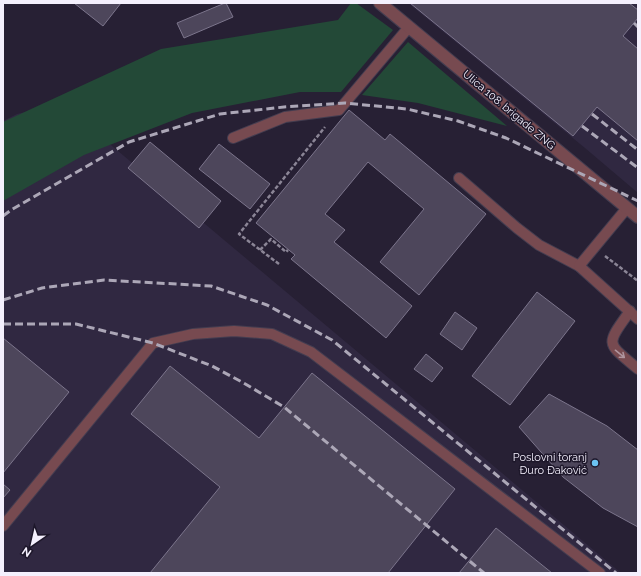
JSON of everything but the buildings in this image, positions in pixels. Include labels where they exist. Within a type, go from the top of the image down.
[{"type":"street","name":"Ulica 108. brigade ZNG","points":[[380,3],[638,217]]},
{"type":"lane","points":[[233,138],[285,117],[339,110],[409,27]]},
{"type":"lane","points":[[458,178],[539,245],[579,266],[638,319]]},
{"type":"lane","points":[[579,266],[627,208]]},
{"type":"lane","points":[[630,311],[615,332],[611,341],[614,349],[638,369]]},
{"type":"lane","points":[[3,526],[153,344],[193,334],[234,331],[272,334],[311,352],[600,573]]},
{"type":"path","points":[[279,264],[239,234],[339,110]]},
{"type":"path","points":[[260,250],[271,239],[286,252],[288,250]]},
{"type":"path","points":[[594,247],[638,281]]},
{"type":"shaded area","points":[[408,3],[638,3],[638,193],[585,148]]},
{"type":"shaded area","points":[[62,104],[621,573],[3,573],[3,121],[17,114]]},
{"type":"green space","points":[[351,3],[356,3],[393,30],[341,92],[300,92],[192,113],[84,155],[3,201],[3,122],[161,49],[338,20]]},
{"type":"green space","points":[[408,42],[507,126],[418,103],[362,95]]},
{"type":"railway","points":[[634,23],[638,27]]},
{"type":"railway","points":[[3,216],[129,142],[220,114],[284,107],[345,103],[407,109],[458,121],[506,138],[638,201]]},
{"type":"railway","points":[[592,114],[638,150]]},
{"type":"railway","points":[[582,126],[638,168]]},
{"type":"railway","points":[[3,300],[42,288],[104,280],[211,286],[267,305],[332,340],[616,573]]},
{"type":"railway","points":[[3,324],[76,324],[153,343],[212,366],[284,407],[484,573]]},
{"type":"place","name":"Poslovni toranj Đuro Đaković","points":[[595,463]]}]
